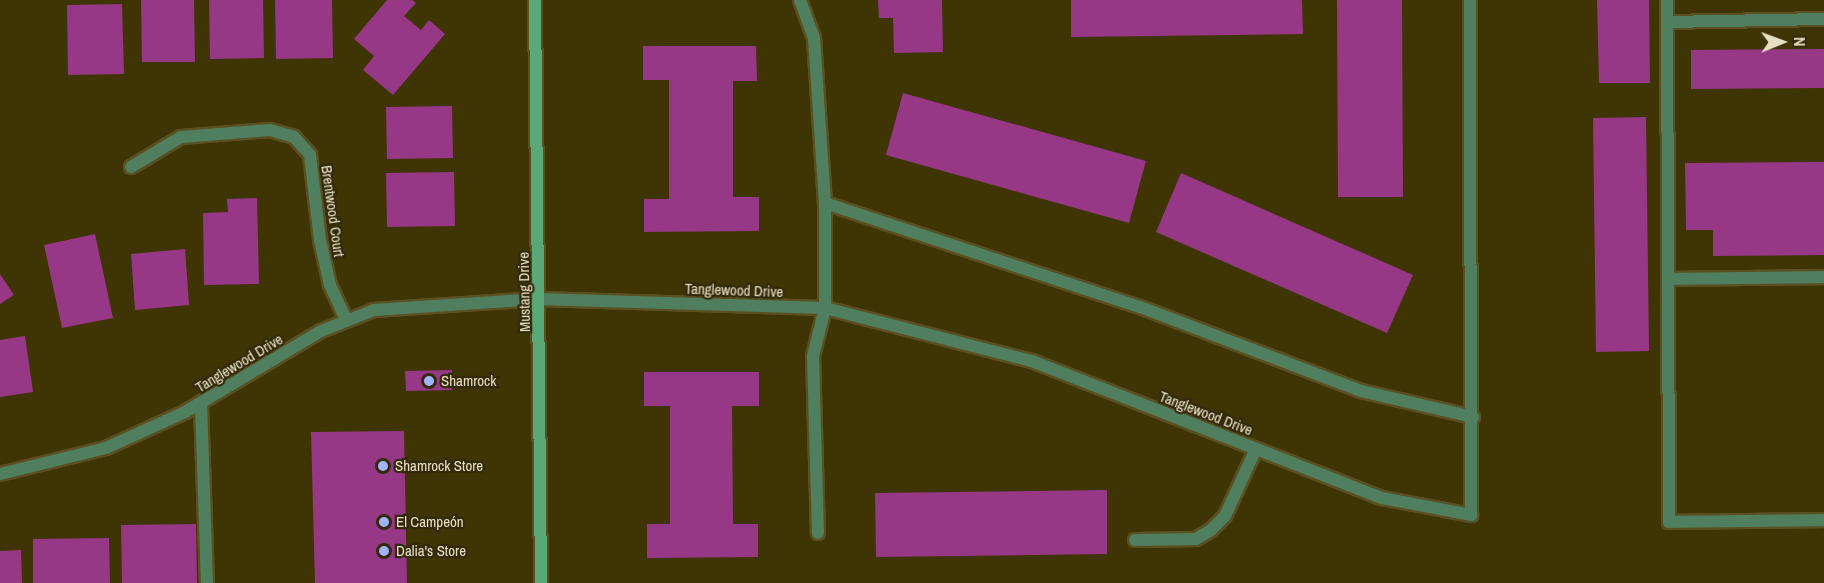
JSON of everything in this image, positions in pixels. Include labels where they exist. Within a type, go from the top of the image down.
[{"type":"main road","name":"Mustang Drive","points":[[535,0],[541,583]]},
{"type":"street","points":[[800,0],[814,38],[825,203],[825,308],[813,356],[818,533]]},
{"type":"street","points":[[825,203],[1148,310],[1361,391],[1473,417],[1470,0]]},
{"type":"street","points":[[1667,0],[1669,522],[1824,520]]},
{"type":"street","points":[[1667,22],[1824,19]]},
{"type":"street","name":"Brentwood Court","points":[[131,167],[181,138],[270,130],[294,137],[310,155],[320,240],[330,285],[346,320]]},
{"type":"street","points":[[1668,279],[1824,277]]},
{"type":"street","name":"Tanglewood Drive","points":[[0,474],[106,448],[201,403],[346,320],[374,310],[539,299],[825,308],[1032,361],[1382,498],[1471,514],[1473,417]]},
{"type":"street","points":[[201,403],[207,583]]},
{"type":"street","points":[[1135,540],[1196,538],[1211,530],[1225,516],[1256,449]]},
{"type":"building","points":[[141,0],[194,0],[195,62],[142,62]]},
{"type":"building","points":[[209,0],[263,0],[264,58],[210,59]]},
{"type":"building","points":[[275,0],[332,0],[333,58],[276,59]]},
{"type":"building","points":[[387,0],[412,0],[416,3],[404,16],[421,30],[429,20],[445,34],[393,95],[363,70],[374,56],[354,39]]},
{"type":"building","points":[[878,0],[942,0],[943,52],[894,53],[893,18],[879,18]]},
{"type":"building","points":[[1071,0],[1302,0],[1303,34],[1071,37]]},
{"type":"building","points":[[1337,0],[1402,0],[1403,197],[1338,197]]},
{"type":"building","points":[[1597,0],[1649,0],[1650,83],[1599,83]]},
{"type":"building","points":[[122,4],[124,74],[68,75],[67,5]]},
{"type":"building","points":[[643,46],[756,46],[757,81],[733,81],[733,197],[759,197],[759,231],[644,232],[644,199],[669,199],[669,80],[643,80]]},
{"type":"building","points":[[1824,49],[1824,88],[1691,89],[1691,50]]},
{"type":"building","points":[[903,93],[1146,161],[1129,223],[886,155]]},
{"type":"building","points":[[452,106],[453,158],[387,159],[386,107]]},
{"type":"building","points":[[1646,117],[1649,351],[1596,352],[1593,118]]},
{"type":"building","points":[[1824,162],[1824,255],[1713,256],[1713,230],[1686,230],[1685,163]]},
{"type":"building","points":[[454,172],[455,226],[387,227],[386,173]]},
{"type":"building","points":[[1181,173],[1413,275],[1387,333],[1156,232]]},
{"type":"building","points":[[257,198],[259,284],[204,285],[203,213],[228,212],[227,199]]},
{"type":"building","points":[[95,234],[113,318],[62,328],[44,245]]},
{"type":"building","points":[[185,249],[189,305],[135,310],[131,254]]},
{"type":"building","points":[[0,274],[14,295],[0,304]]},
{"type":"building","points":[[25,336],[33,392],[0,397],[0,340]]},
{"type":"building","name":"Shamrock","points":[[452,370],[452,390],[406,391],[405,371]]},
{"type":"building","points":[[644,372],[759,372],[759,406],[732,406],[733,524],[758,524],[758,557],[647,558],[647,524],[670,524],[670,406],[644,406]]},
{"type":"building","points":[[404,431],[407,583],[315,583],[311,432]]},
{"type":"building","points":[[1107,490],[1107,554],[876,557],[875,493]]},
{"type":"building","points":[[196,524],[197,583],[122,583],[121,525]]},
{"type":"building","points":[[109,538],[110,583],[33,583],[33,539]]},
{"type":"building","points":[[21,550],[22,583],[0,583],[0,551]]},
{"type":"place","name":"Shamrock","points":[[429,381]]},
{"type":"place","name":"Shamrock Store","points":[[383,466]]},
{"type":"place","name":"El Campeón","points":[[384,522]]},
{"type":"place","name":"Dalia's Store","points":[[384,551]]}]
